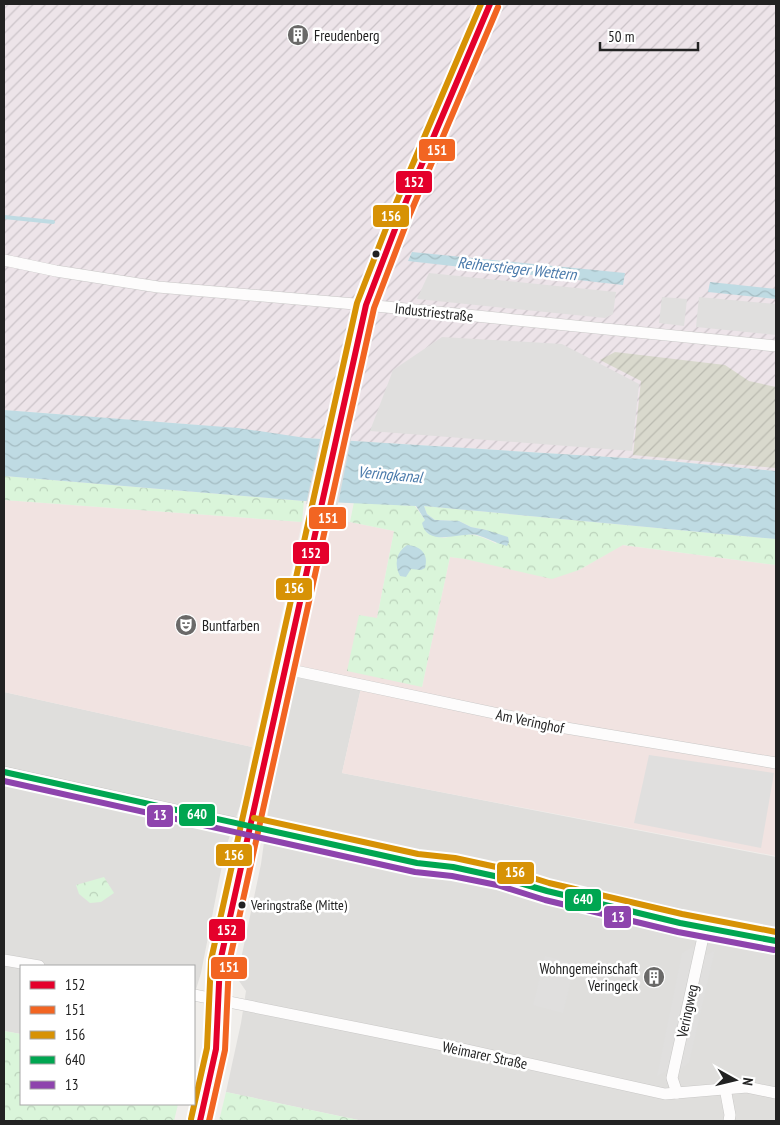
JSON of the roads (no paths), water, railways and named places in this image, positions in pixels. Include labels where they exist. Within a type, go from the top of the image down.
[{"type":"street","points":[[200,1121],[216,1048],[219,1019],[220,962],[252,827],[336,433],[366,305],[402,211],[490,4]]},
{"type":"street","name":"Industriestraße","points":[[4,260],[56,272],[158,287],[366,305],[776,346]]},
{"type":"street","name":"Am Veringhof","points":[[286,669],[570,729],[776,762]]},
{"type":"street","points":[[4,772],[417,863],[453,867],[499,876],[547,892],[705,928],[776,941]]},
{"type":"street","name":"Veringweg","points":[[677,1093],[672,1078],[705,928]]},
{"type":"street","points":[[4,960],[32,965]]},
{"type":"street","name":"Weimarer Straße","points":[[195,995],[453,1047],[665,1094],[748,1087],[776,1093]]},
{"type":"street","points":[[195,1096],[218,999]]},
{"type":"street","points":[[725,1088],[730,1115],[729,1121]]},
{"type":"street","points":[[189,1121],[193,1105]]},
{"type":"water","points":[[412,252],[625,273],[623,285],[408,261]]},
{"type":"water","points":[[710,282],[776,289],[776,299],[708,292]]},
{"type":"water","name":"Veringkanal","points":[[4,410],[238,428],[306,438],[658,460],[776,471],[776,539],[424,506],[427,514],[435,520],[459,521],[471,527],[508,537],[509,542],[507,546],[477,535],[437,537],[430,535],[425,531],[422,523],[425,520],[416,506],[304,501],[4,476]]},
{"type":"water","points":[[407,545],[420,549],[425,555],[426,563],[425,568],[421,570],[411,569],[406,577],[400,576],[398,572],[397,559],[400,551]]},
{"type":"waterway","name":"Reiherstieger Wettern","points":[[4,217],[53,222]]},
{"type":"place","name":"Freudenberg","points":[[298,35]]},
{"type":"place","name":"Buntfarben","points":[[186,625]]},
{"type":"place","name":"Veringstraße (Mitte)","points":[[242,905]]},
{"type":"place","name":"Wohngemeinschaft Veringeck","points":[[654,977]]}]
